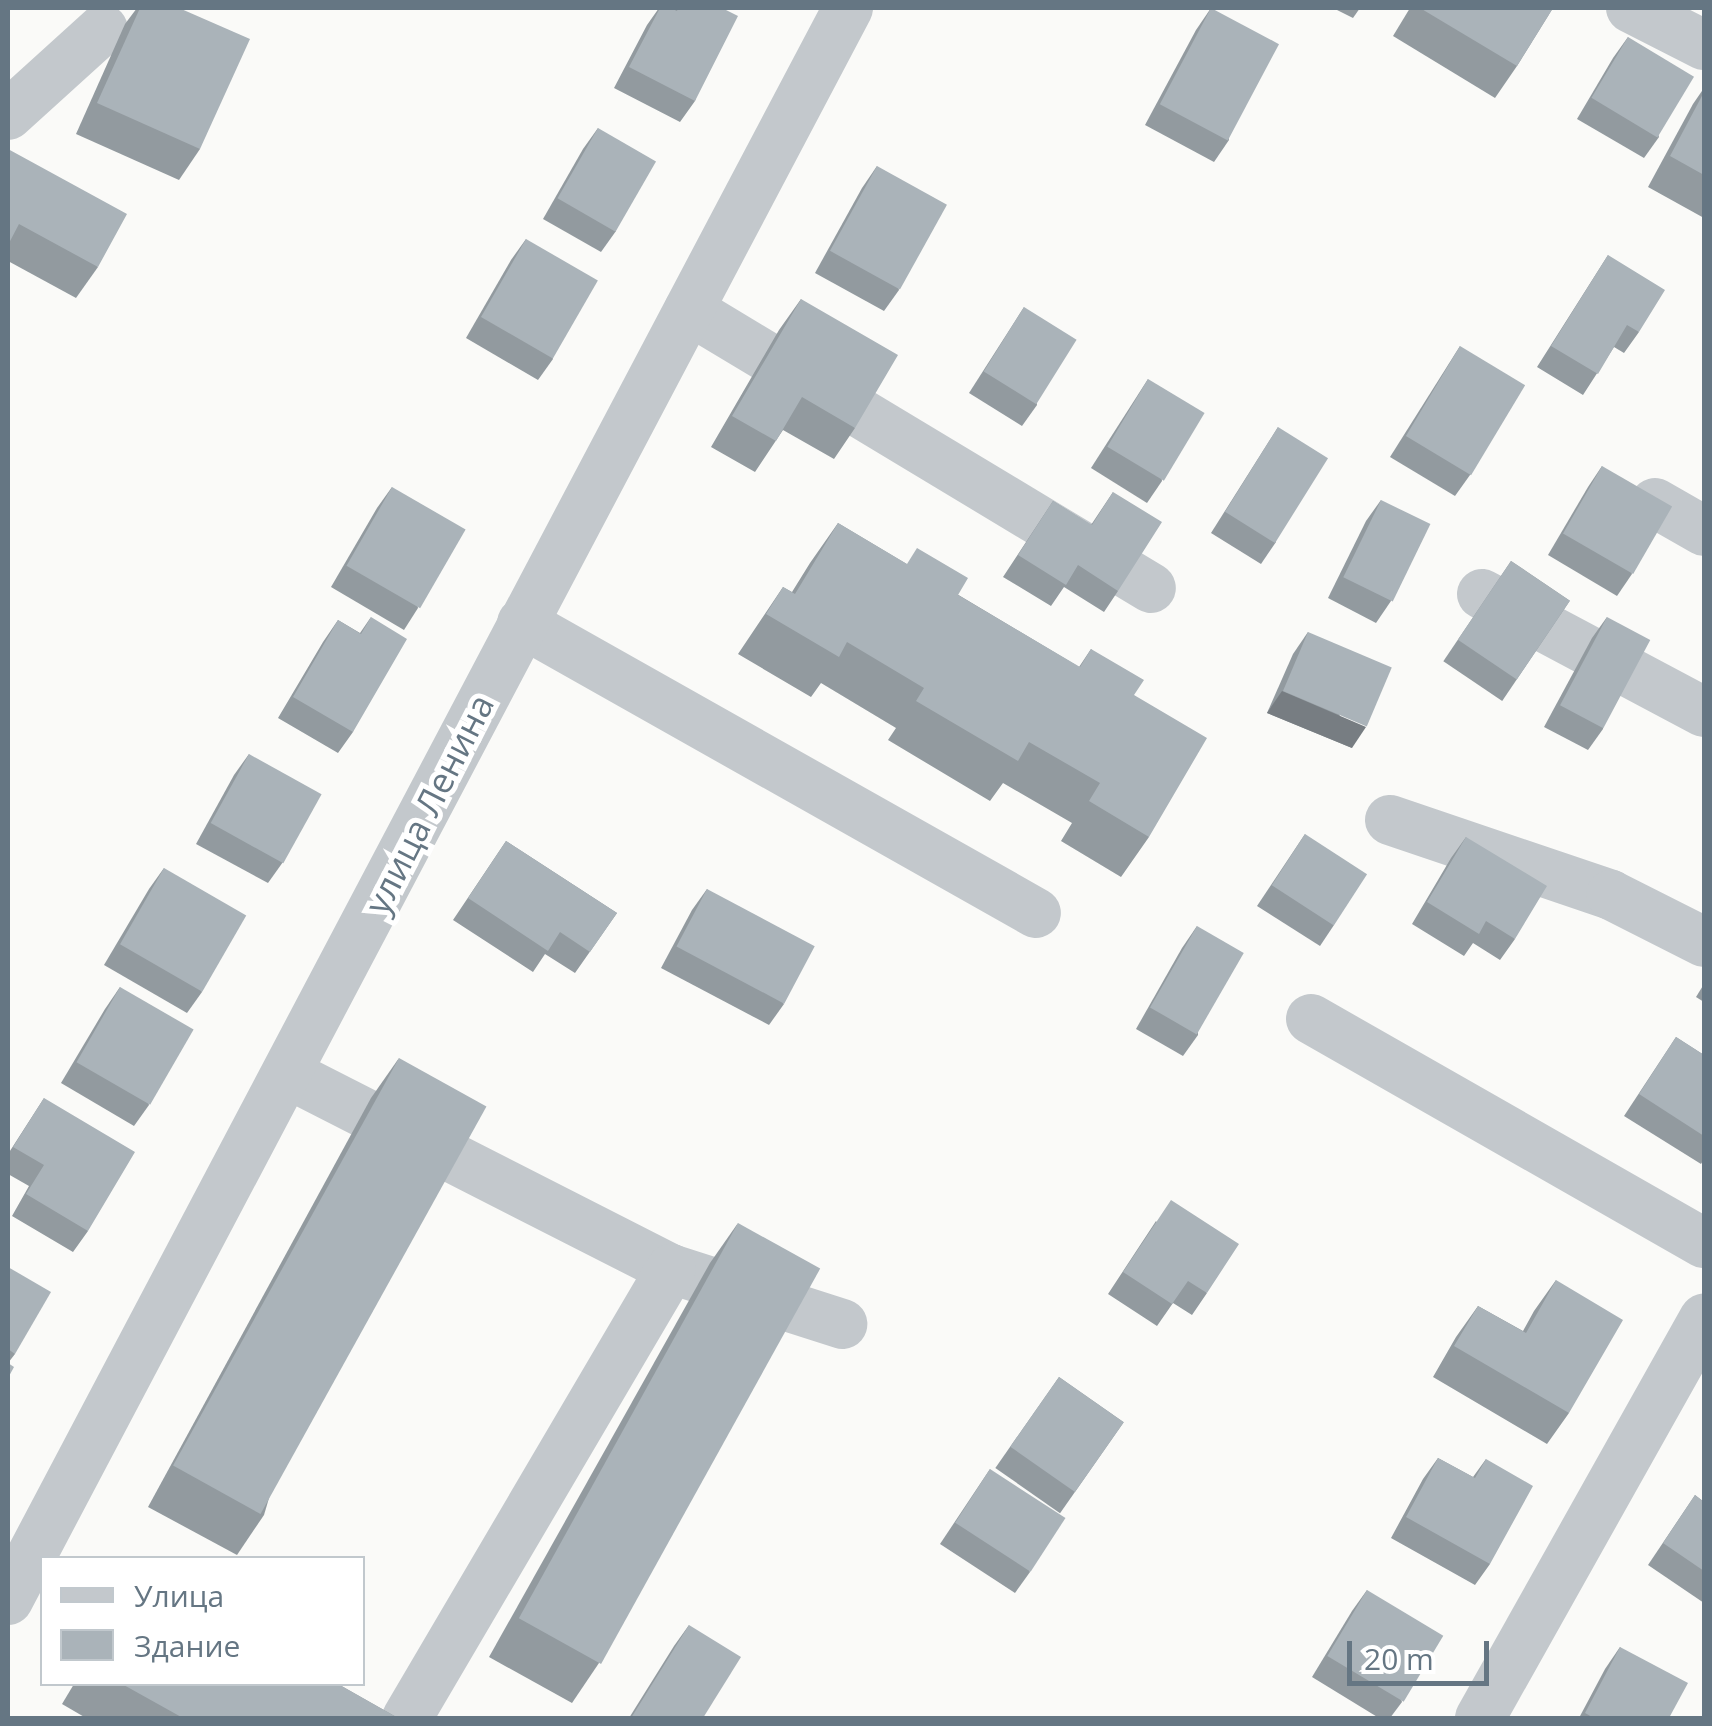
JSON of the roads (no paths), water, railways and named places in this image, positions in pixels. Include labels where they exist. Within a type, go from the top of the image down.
[{"type":"street","name":"улица Ленина","points":[[53,1551],[290,1075],[522,623],[848,8]]},
{"type":"street","points":[[1631,8],[1704,45]]},
{"type":"street","points":[[8,115],[103,29]]},
{"type":"street","points":[[689,310],[1151,588]]},
{"type":"street","points":[[1655,503],[1704,531]]},
{"type":"street","points":[[1482,594],[1704,712]]},
{"type":"street","points":[[522,623],[1036,913]]},
{"type":"street","points":[[1390,820],[1610,894],[1704,942]]},
{"type":"street","points":[[1311,1019],[1704,1242]]},
{"type":"street","points":[[290,1075],[670,1268],[842,1324]]},
{"type":"street","points":[[382,1716],[670,1268]]},
{"type":"street","points":[[1480,1718],[1704,1320]]},
{"type":"street","name":"улица Ленина","points":[[8,1600],[40,1565]]}]
